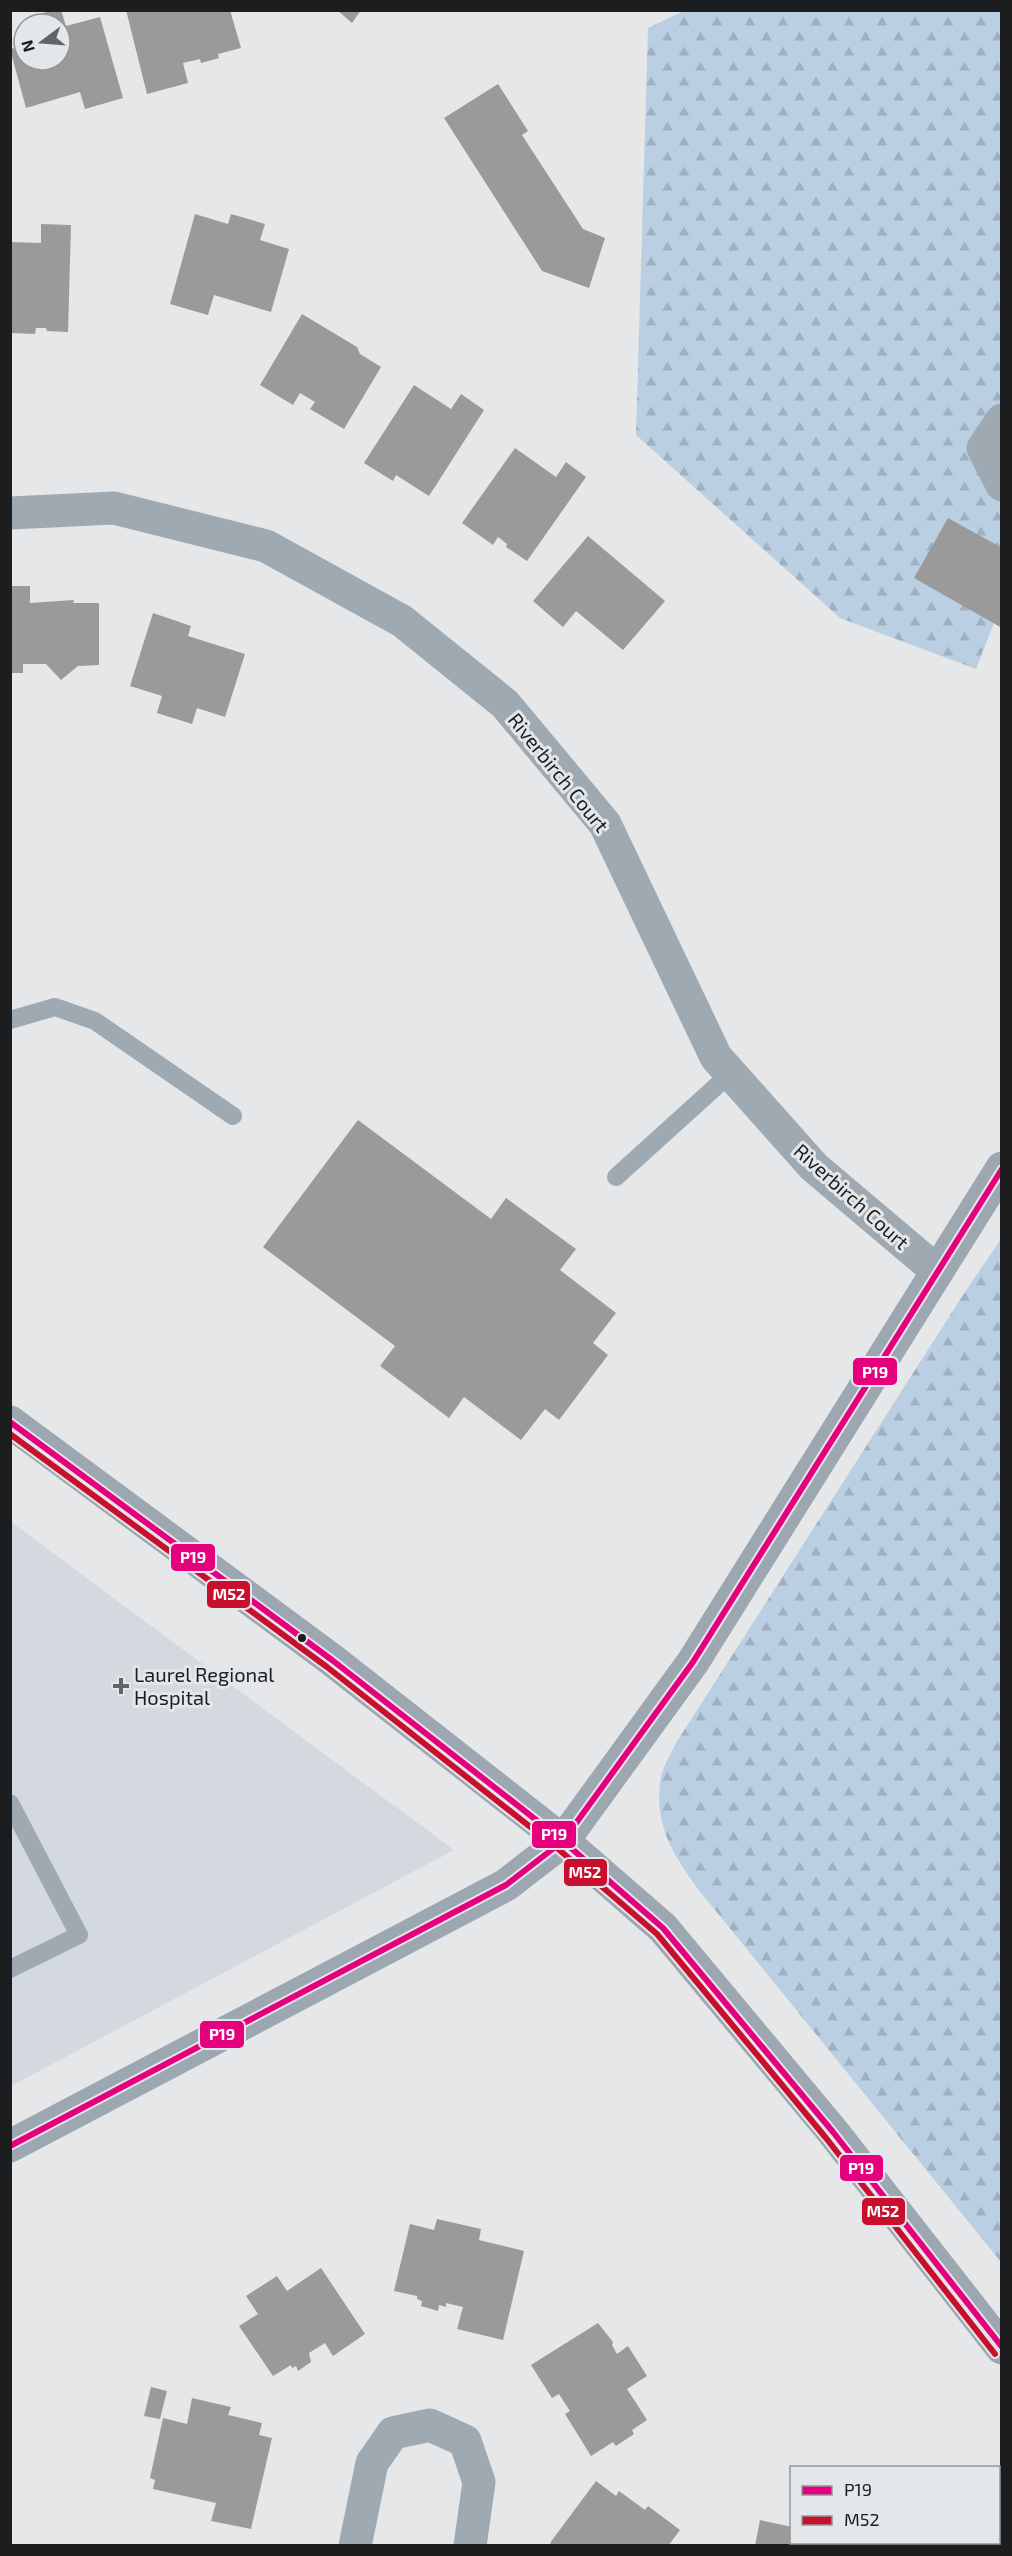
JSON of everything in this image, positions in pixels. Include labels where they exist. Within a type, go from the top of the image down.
[{"type":"street","points":[[1002,420],[983,448],[1002,485]]},
{"type":"street","name":"Riverbirch Court","points":[[10,513],[114,508],[266,546],[402,621],[504,704],[605,825],[716,1057],[814,1167],[937,1271]]},
{"type":"street","points":[[10,2146],[506,1885],[563,1841],[693,1662],[1002,1168]]},
{"type":"street","points":[[10,1422],[332,1660],[563,1841],[663,1928],[833,2132],[1002,2348]]},
{"type":"street","points":[[355,2546],[372,2463],[393,2433],[430,2426],[465,2441],[476,2472],[479,2482],[470,2546]]},
{"type":"lane","points":[[10,1020],[55,1007],[95,1021],[233,1116]]},
{"type":"lane","points":[[616,1177],[731,1073]]},
{"type":"lane","points":[[10,1803],[79,1935],[10,1969]]},
{"type":"shaded area","name":"Laurel Regional Hospital","points":[[11,1522],[454,1850],[11,2086]]},
{"type":"green space","points":[[686,10],[1001,11],[1002,602],[976,669],[840,618],[636,435],[648,28]]},
{"type":"green space","points":[[1001,1239],[1001,2262],[698,1889],[680,1863],[667,1837],[662,1823],[659,1794],[662,1773],[676,1743]]},
{"type":"building","points":[[61,10],[62,12],[47,12]]},
{"type":"building","points":[[126,10],[230,10],[241,48],[218,54],[219,58],[201,63],[200,59],[183,63],[188,83],[147,94]]},
{"type":"building","points":[[337,10],[361,10],[352,23]]},
{"type":"building","points":[[100,17],[123,98],[85,109],[80,92],[26,108],[16,72],[72,72],[72,24]]},
{"type":"building","points":[[498,84],[528,131],[522,135],[583,229],[605,238],[589,288],[542,271],[444,118]]},
{"type":"building","points":[[195,214],[228,224],[231,214],[265,224],[260,240],[289,249],[271,312],[214,295],[208,315],[170,304]]},
{"type":"building","points":[[41,224],[71,225],[68,332],[36,328],[35,334],[10,333],[10,242],[41,243]]},
{"type":"building","points":[[302,314],[357,347],[360,354],[381,367],[344,429],[310,409],[315,402],[300,393],[293,405],[260,385]]},
{"type":"building","points":[[414,385],[451,409],[461,394],[484,410],[429,496],[396,475],[393,481],[364,463]]},
{"type":"building","points":[[515,448],[556,477],[566,462],[586,477],[527,561],[506,547],[507,544],[498,537],[493,545],[462,523]]},
{"type":"building","points":[[948,518],[1002,548],[1002,628],[914,578]]},
{"type":"building","points":[[588,536],[665,601],[623,650],[576,611],[563,627],[533,601]]},
{"type":"building","points":[[10,586],[30,586],[30,603],[74,600],[73,603],[99,603],[99,665],[78,666],[61,680],[46,664],[23,664],[23,673],[10,673]]},
{"type":"building","points":[[153,613],[191,626],[188,636],[245,654],[225,717],[197,708],[192,724],[157,713],[162,696],[130,686]]},
{"type":"building","points":[[358,1120],[491,1219],[506,1198],[576,1249],[560,1270],[616,1313],[593,1343],[608,1355],[559,1420],[545,1409],[521,1440],[464,1397],[449,1418],[380,1366],[395,1346],[263,1247]]},
{"type":"building","points":[[437,2219],[481,2229],[479,2240],[524,2251],[503,2340],[457,2329],[463,2307],[446,2303],[446,2307],[439,2305],[438,2311],[421,2306],[422,2301],[417,2299],[417,2296],[394,2291],[410,2224],[434,2230]]},
{"type":"building","points":[[321,2268],[365,2334],[333,2356],[325,2343],[309,2353],[311,2362],[298,2371],[296,2366],[292,2368],[291,2365],[273,2376],[239,2326],[258,2314],[246,2296],[277,2276],[287,2291]]},
{"type":"building","points":[[598,2323],[613,2342],[612,2345],[617,2354],[628,2346],[647,2376],[627,2389],[647,2420],[632,2430],[634,2434],[616,2446],[613,2442],[591,2456],[565,2414],[570,2411],[559,2394],[552,2398],[531,2365]]},
{"type":"building","points":[[151,2387],[167,2391],[160,2419],[144,2416]]},
{"type":"building","points":[[192,2398],[231,2407],[228,2415],[262,2423],[259,2435],[272,2438],[251,2529],[211,2521],[216,2503],[153,2489],[155,2480],[150,2478],[163,2418],[187,2424]]},
{"type":"building","points":[[596,2481],[616,2496],[619,2491],[645,2510],[648,2506],[680,2530],[668,2546],[553,2546],[550,2543]]},
{"type":"building","points":[[760,2520],[790,2527],[790,2544],[830,2544],[830,2546],[755,2546]]},
{"type":"transit line","name":"P19","points":[[10,2146],[506,1885],[563,1841],[693,1662],[1002,1169]]},
{"type":"transit line","name":"P19","points":[[10,1422],[332,1660],[563,1841],[663,1928],[833,2132],[1002,2347]]},
{"type":"transit line","name":"M52","points":[[10,1434],[327,1667],[557,1848],[657,1934],[826,2138],[995,2354]]},
{"type":"place","name":"Laurel Regional Hospital","points":[[121,1686]]}]
